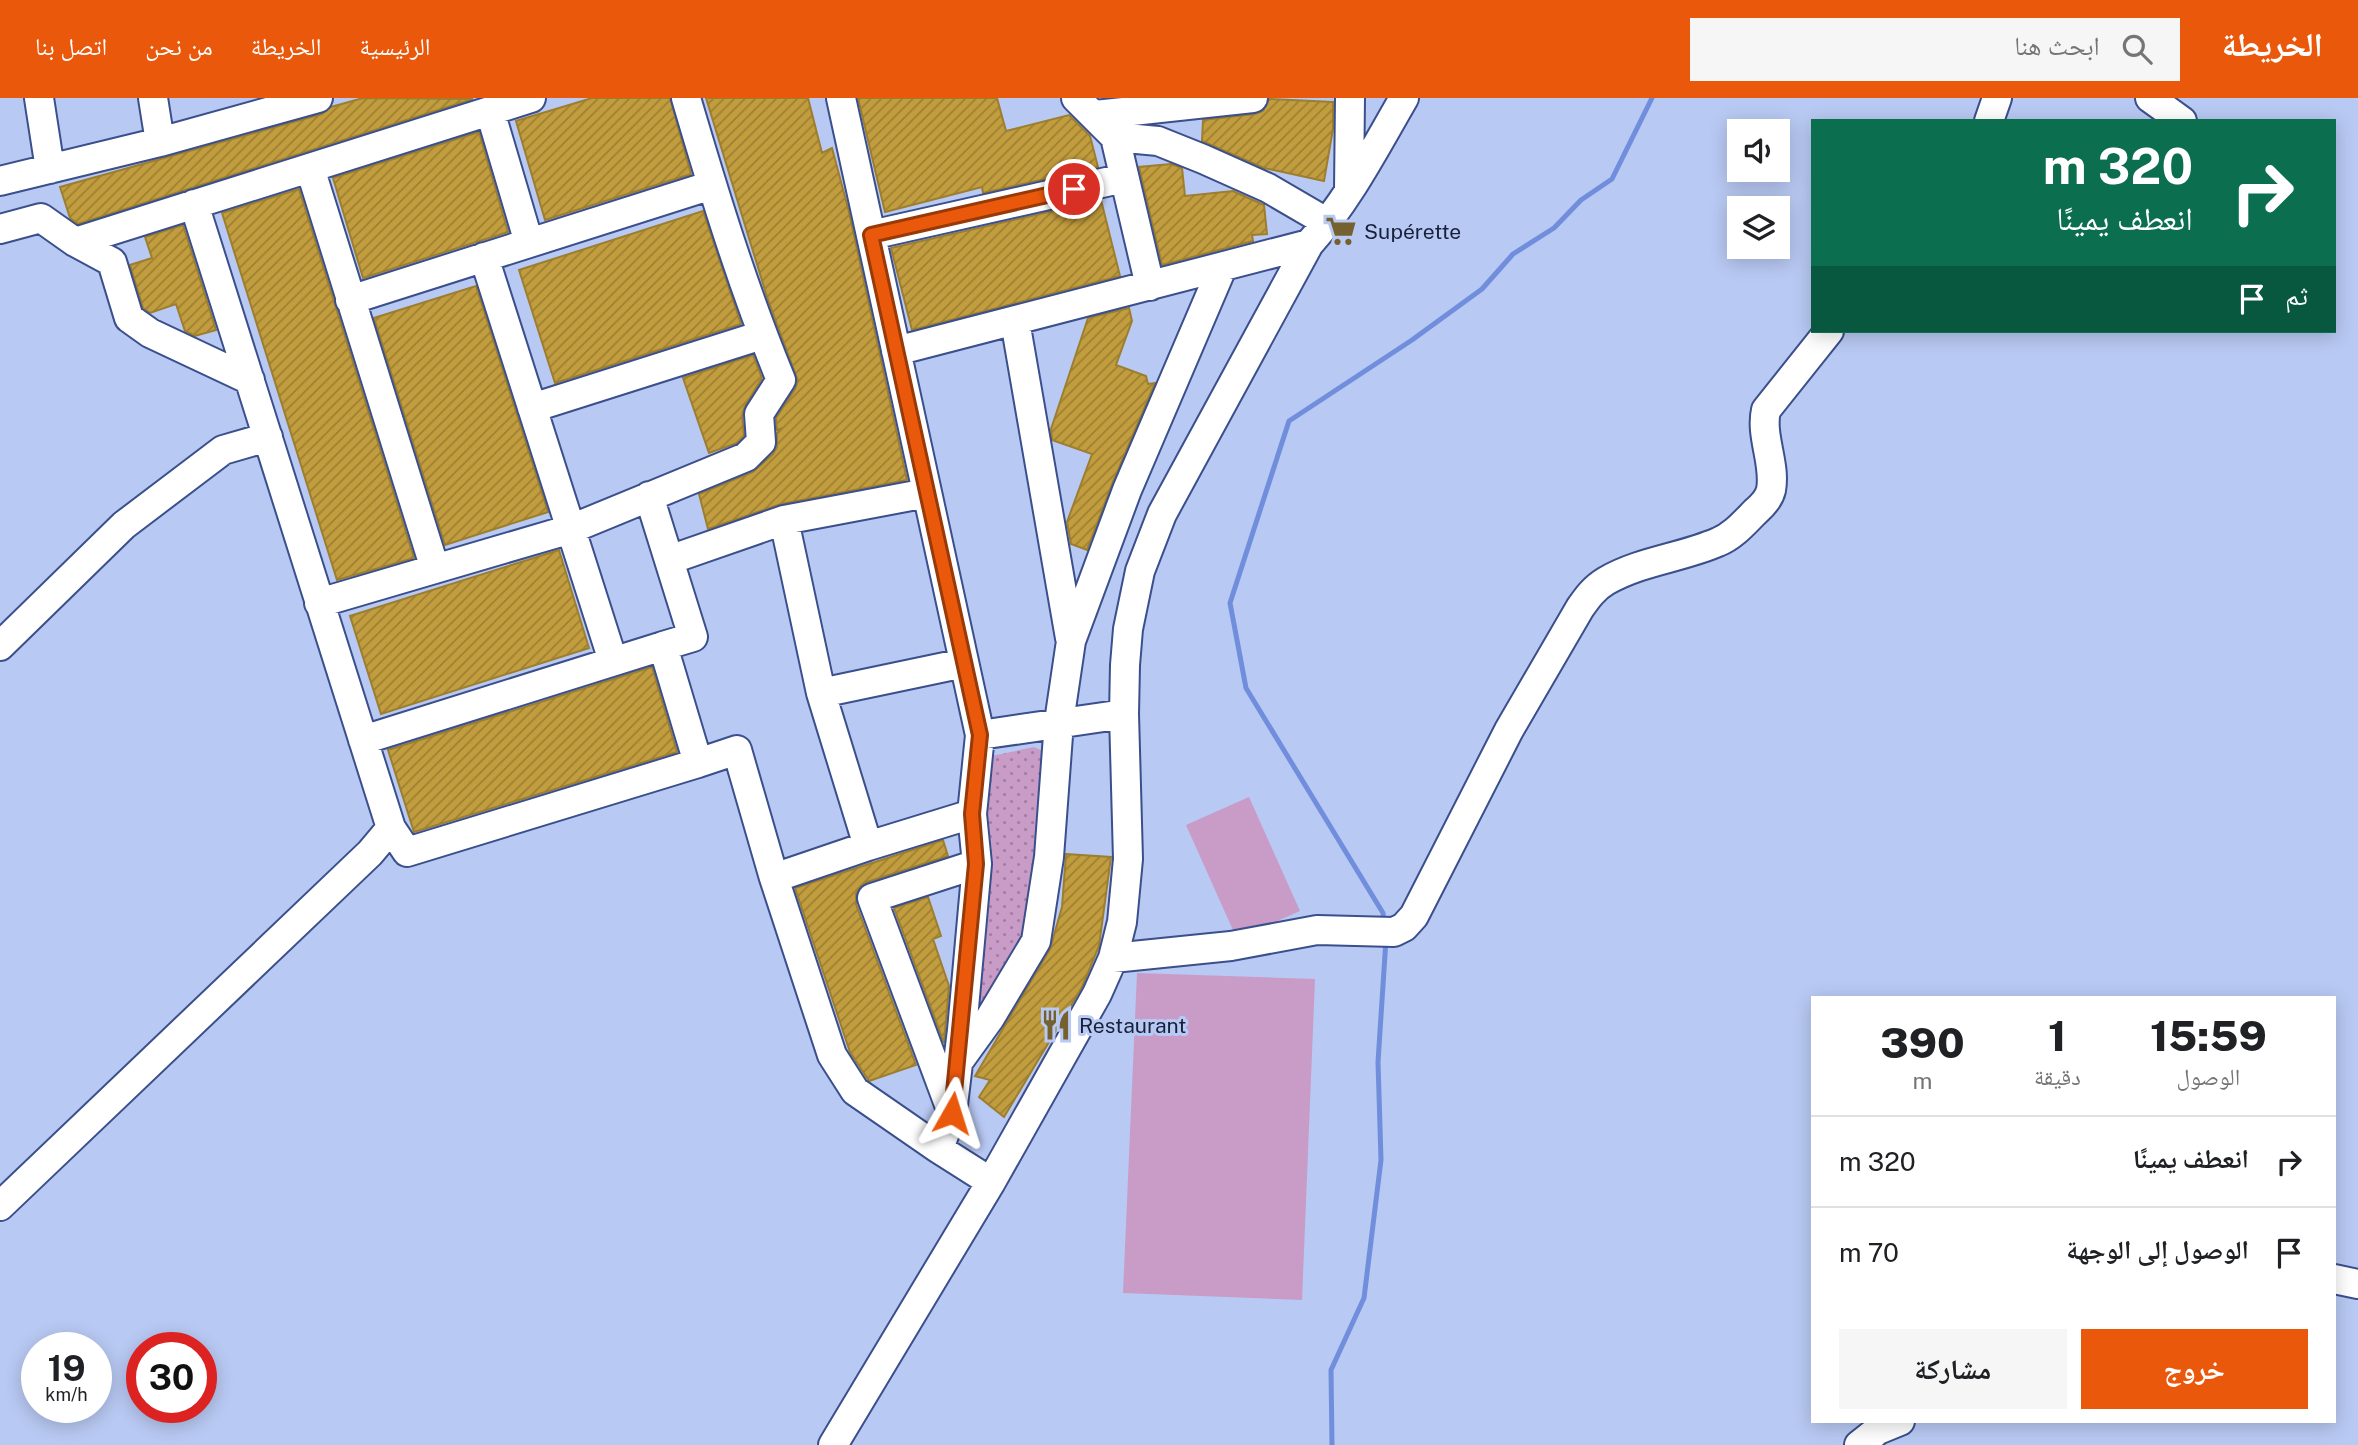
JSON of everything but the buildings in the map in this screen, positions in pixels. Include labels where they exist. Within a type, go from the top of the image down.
[{"type":"street","points":[[39,98],[50,169]]},
{"type":"street","points":[[153,98],[160,142]]},
{"type":"street","points":[[0,181],[160,142],[269,105],[318,98]]},
{"type":"street","points":[[75,242],[531,98]]},
{"type":"street","points":[[319,603],[571,529],[746,457],[761,442],[759,414],[781,380],[762,335],[686,98]]},
{"type":"street","points":[[841,98],[980,735],[972,814],[976,864],[958,1062],[952,1113],[939,1149]]},
{"type":"street","points":[[1086,106],[1253,98]]},
{"type":"street","points":[[1349,191],[1350,98]]},
{"type":"street","points":[[834,1445],[991,1182],[1097,994],[1113,958],[1123,910],[1128,859],[1124,714],[1128,629],[1140,571],[1149,544],[1161,514],[1308,244],[1328,223],[1404,98]]},
{"type":"street","points":[[1990,119],[1997,98]]},
{"type":"street","points":[[2150,98],[2179,119]]},
{"type":"street","points":[[1153,104],[1158,141]]},
{"type":"street","points":[[1086,106],[1115,137],[1150,286]]},
{"type":"street","points":[[490,111],[529,243]]},
{"type":"street","points":[[1115,137],[1158,141],[1268,188],[1328,223]]},
{"type":"street","points":[[310,168],[435,569]]},
{"type":"street","points":[[871,235],[1124,178]]},
{"type":"street","points":[[350,300],[712,185]]},
{"type":"street","points":[[194,204],[362,740],[391,828],[407,852],[737,750],[774,878],[832,1055],[855,1091],[991,1182]]},
{"type":"street","points":[[0,229],[41,218],[75,242],[112,262],[129,318],[150,333],[250,380]]},
{"type":"street","points":[[896,351],[1308,244]]},
{"type":"street","points":[[484,257],[613,661]]},
{"type":"street","points":[[958,1062],[990,1018],[1036,941],[1049,857],[1059,722],[1071,641],[1127,490],[1222,268]]},
{"type":"street","points":[[1015,321],[1071,641]]},
{"type":"street","points":[[1113,958],[1231,946],[1317,930],[1394,932],[1404,927],[1414,916],[1509,730],[1592,591],[1603,582],[1630,570],[1718,542],[1739,528],[1766,502],[1771,480],[1764,422],[1766,410],[1827,333]]},
{"type":"street","points":[[532,408],[762,335]]},
{"type":"street","points":[[0,646],[124,526],[223,450],[268,437]]},
{"type":"street","points":[[669,561],[783,520],[927,493]]},
{"type":"street","points":[[362,740],[693,637],[649,496]]},
{"type":"street","points":[[783,520],[821,693],[868,846]]},
{"type":"street","points":[[663,646],[698,763]]},
{"type":"street","points":[[821,693],[964,663]]},
{"type":"street","points":[[980,735],[1124,714]]},
{"type":"street","points":[[774,878],[972,814]]},
{"type":"street","points":[[0,1206],[370,853],[391,828]]},
{"type":"street","points":[[952,1113],[872,898],[976,864]]},
{"type":"street","points":[[2336,1279],[2358,1284]]},
{"type":"street","points":[[1858,1445],[1878,1430],[1895,1423]]},
{"type":"shaded area","points":[[1034,747],[1043,751],[1034,936],[981,1023],[973,1014],[987,757]]},
{"type":"shaded area","points":[[1249,797],[1300,911],[1237,939],[1186,825]]},
{"type":"shaded area","points":[[1137,973],[1315,979],[1302,1300],[1123,1293]]},
{"type":"waterway","points":[[1384,922],[1383,913],[1246,688],[1230,603],[1289,421],[1412,340],[1482,289],[1513,254],[1554,228],[1581,200],[1612,179],[1652,98]]},
{"type":"waterway","points":[[1332,1445],[1331,1370],[1364,1298],[1381,1160],[1378,1062],[1386,939]]},
{"type":"place","name":"Supérette","points":[[1341,231]]},
{"type":"place","name":"Restaurant","points":[[1056,1025]]},
{"type":"route","points":[[952,1113],[976,864],[972,814],[980,735],[871,235],[1074,189]]}]
